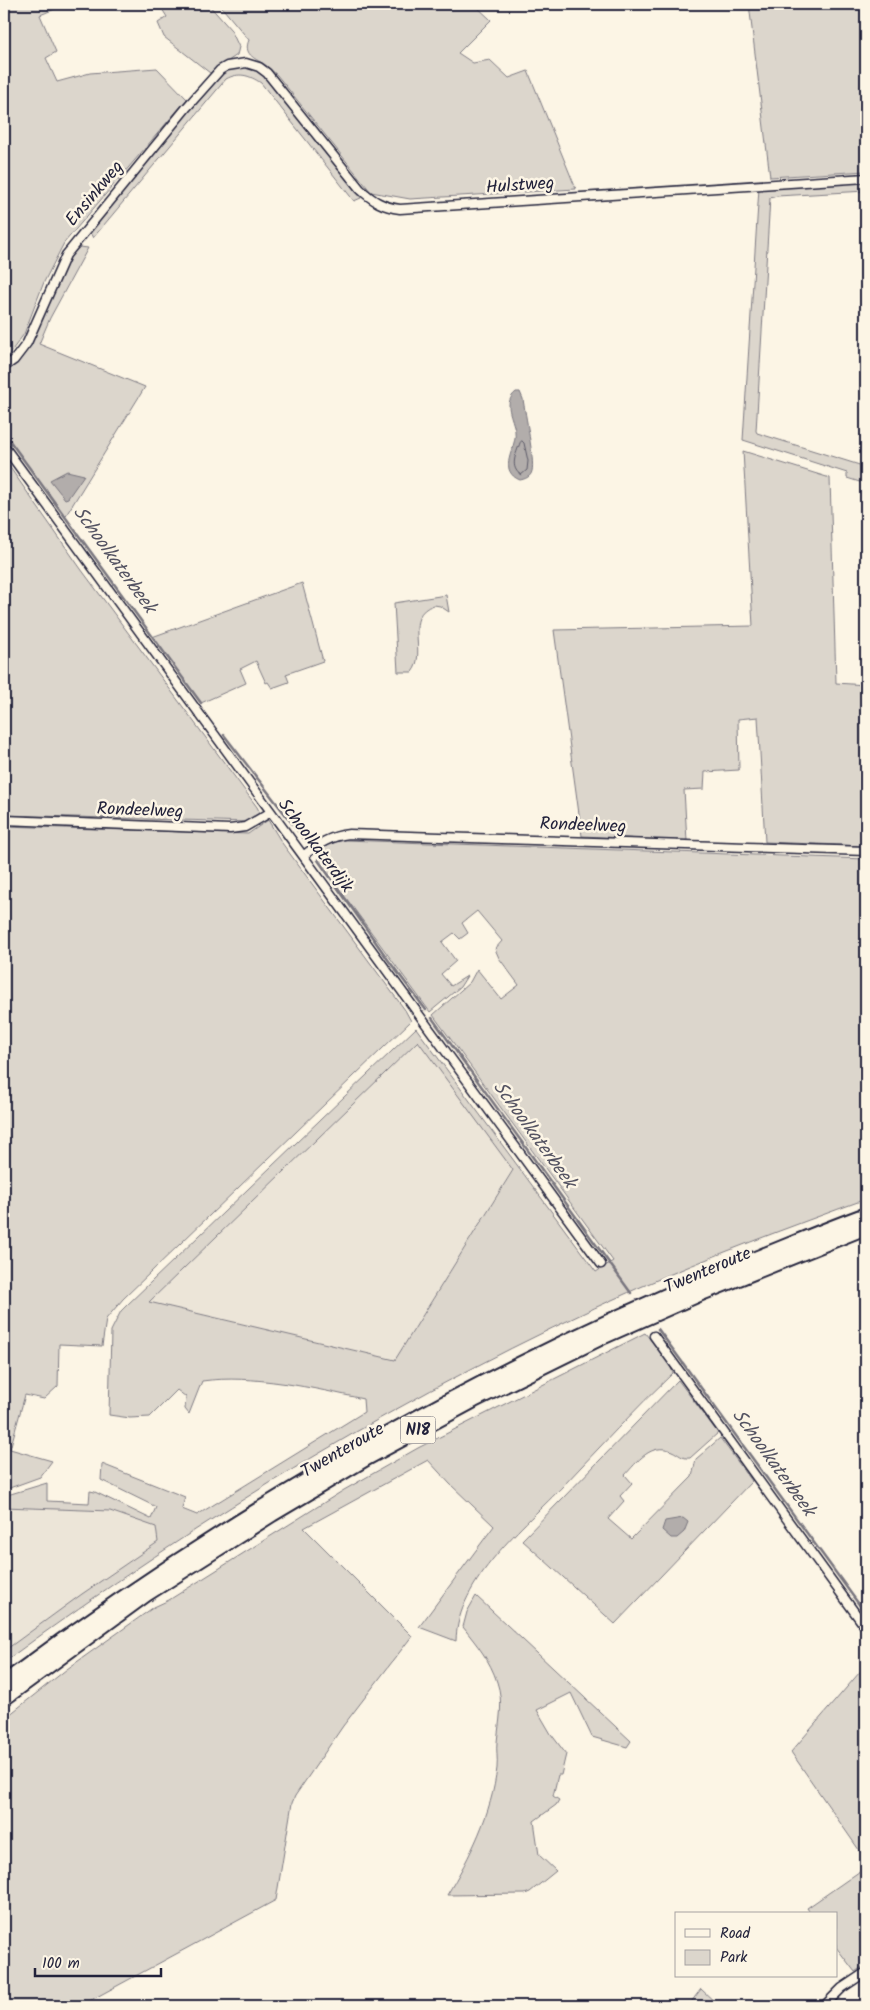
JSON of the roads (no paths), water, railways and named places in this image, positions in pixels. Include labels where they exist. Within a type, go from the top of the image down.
[{"type":"highway","name":"Twenteroute","points":[[4,1683],[145,1582],[266,1504],[438,1405],[580,1334],[693,1283],[866,1215]]},
{"type":"highway","name":"Twenteroute","points":[[4,1698],[146,1594],[272,1514],[376,1453],[474,1400],[604,1336],[699,1294],[866,1227]]},
{"type":"street","name":"Hulstweg","points":[[240,63],[252,64],[267,73],[360,189],[369,198],[386,208],[400,209],[866,178]]},
{"type":"street","name":"Ensinkweg","points":[[4,368],[14,360],[27,343],[59,268],[75,241],[220,70],[240,63]]},
{"type":"street","name":"Schoolkaterdijk","points":[[4,446],[601,1264]]},
{"type":"street","name":"Rondeelweg","points":[[4,820],[230,829],[245,827],[271,812]]},
{"type":"street","name":"Rondeelweg","points":[[304,855],[335,835],[349,834],[866,851]]},
{"type":"street","points":[[654,1336],[866,1628]]},
{"type":"street","points":[[824,2006],[842,1988],[866,1972]]},
{"type":"water","points":[[516,392],[520,392],[523,399],[533,466],[530,475],[520,480],[512,475],[508,464],[515,436],[509,405],[512,396]]},
{"type":"water","points":[[67,471],[84,475],[68,498],[65,499],[50,480]]},
{"type":"water","points":[[683,1518],[688,1522],[684,1532],[677,1538],[671,1538],[662,1530],[665,1521]]},
{"type":"waterway","name":"Schoolkaterbeek","points":[[4,433],[201,703]]},
{"type":"waterway","name":"Schoolkaterbeek","points":[[224,735],[305,840]]},
{"type":"waterway","name":"Schoolkaterbeek","points":[[318,860],[426,1010]]},
{"type":"waterway","name":"Schoolkaterbeek","points":[[432,1018],[631,1293]]},
{"type":"waterway","name":"Schoolkaterbeek","points":[[658,1329],[866,1614]]}]
